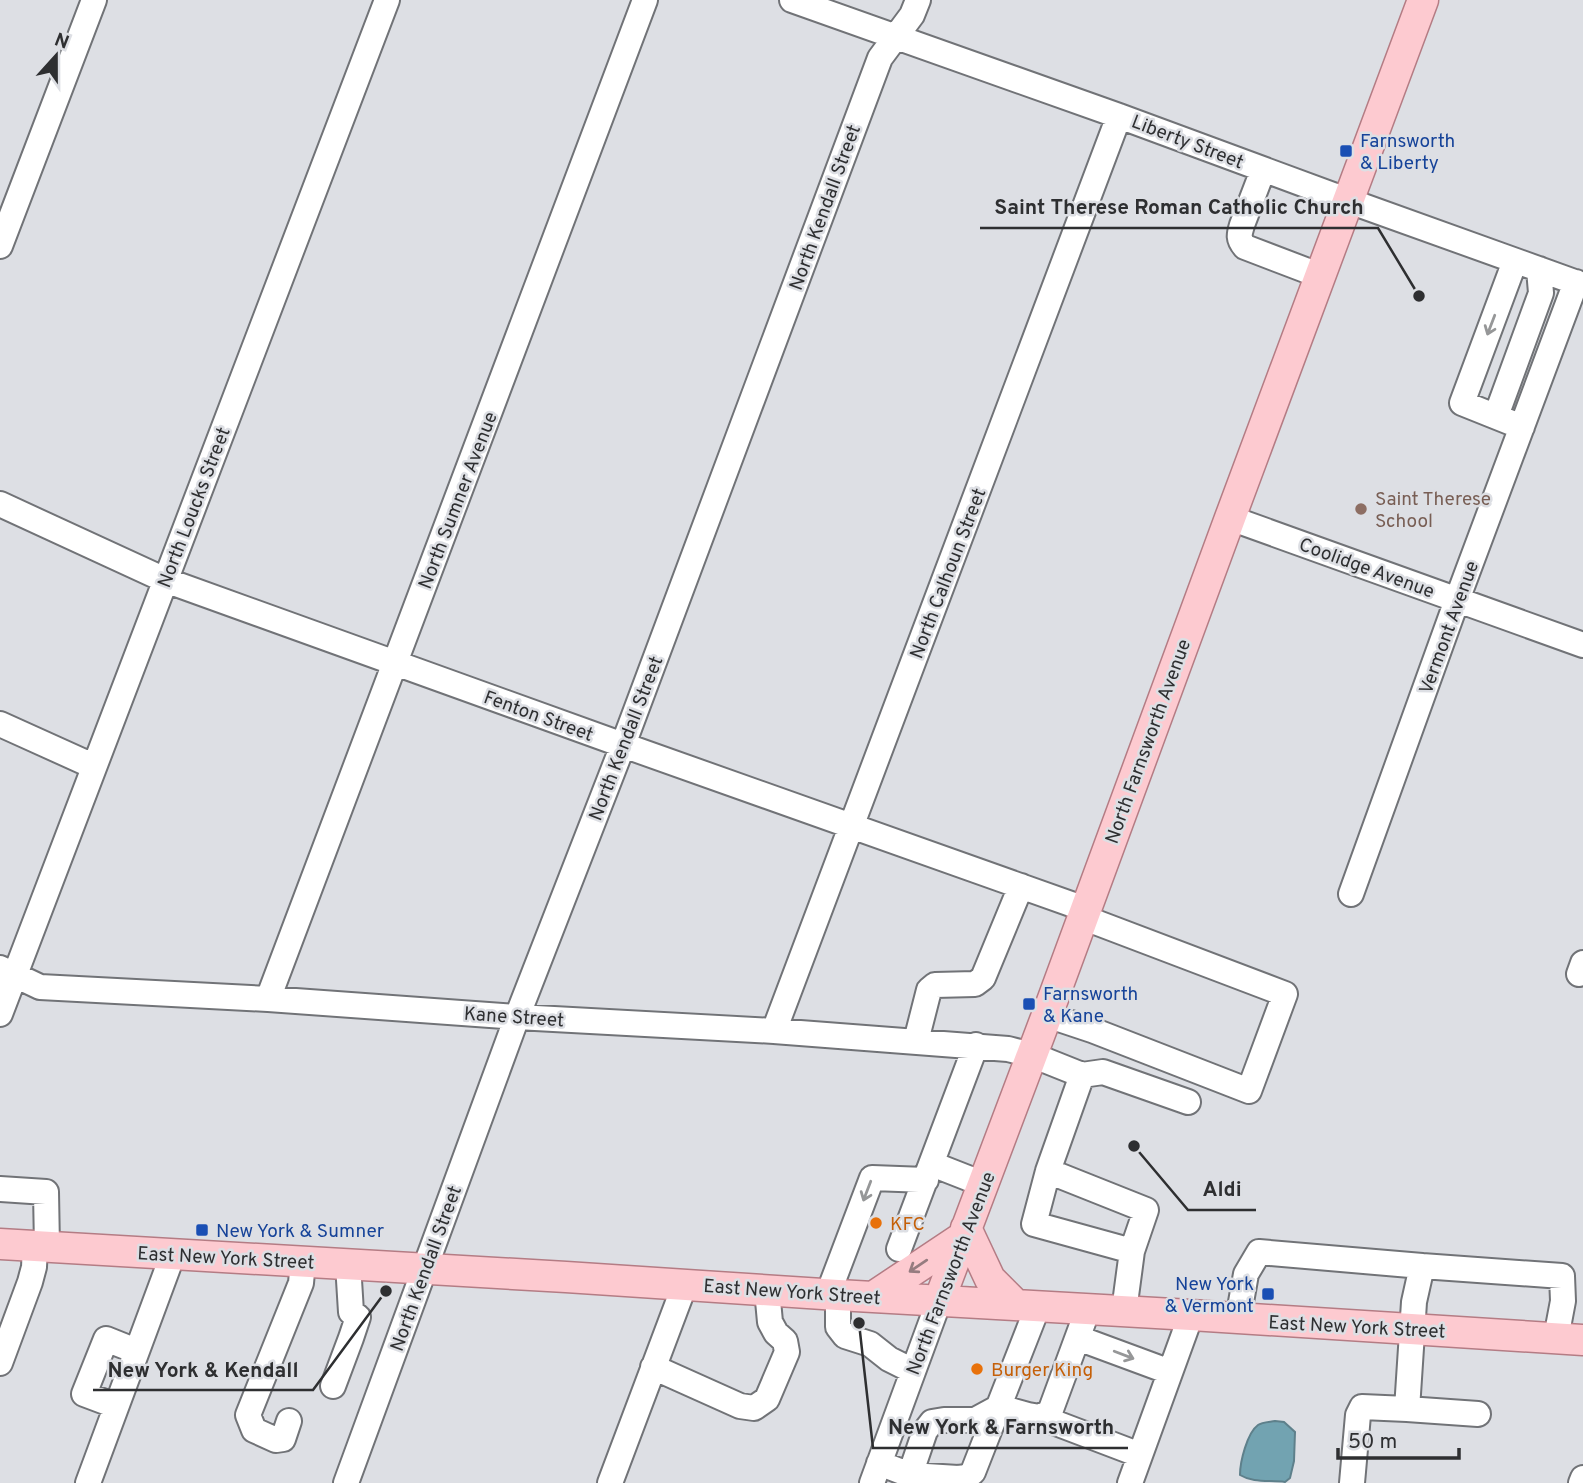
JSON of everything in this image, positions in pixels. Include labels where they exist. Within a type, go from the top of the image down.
[{"type":"main road","name":"North Farnsworth Avenue","points":[[939,1301],[1423,0]]},
{"type":"main road","points":[[873,1297],[964,1232],[990,1279],[1027,1306]]},
{"type":"main road","name":"East New York Street","points":[[0,1244],[1569,1339]]},
{"type":"street","points":[[0,246],[94,0]]},
{"type":"street","name":"North Loucks Street","points":[[0,1014],[7,971],[93,766],[387,0]]},
{"type":"street","name":"North Sumner Avenue","points":[[268,999],[645,0]]},
{"type":"street","name":"Liberty Street","points":[[792,0],[1579,284]]},
{"type":"street","name":"North Kendall Street","points":[[346,1483],[517,1017],[623,745],[880,58],[912,15],[918,0]]},
{"type":"street","name":"North Calhoun Street","points":[[774,1031],[1119,116]]},
{"type":"street","points":[[1264,170],[1242,225],[1240,241],[1245,247],[1321,276]]},
{"type":"street","points":[[1522,427],[1462,403],[1527,265]]},
{"type":"street","points":[[1496,416],[1541,293],[1527,265]]},
{"type":"street","name":"Vermont Avenue","points":[[1351,894],[1457,600],[1579,284]]},
{"type":"street","name":"Fenton Street","points":[[0,503],[165,580],[1021,886],[1285,993],[1249,1091],[1047,1015]]},
{"type":"street","name":"Coolidge Avenue","points":[[1230,517],[1583,645]]},
{"type":"street","points":[[0,724],[93,766]]},
{"type":"street","points":[[916,1041],[929,990],[934,985],[975,984],[984,978],[1021,886]]},
{"type":"street","name":"Kane Street","points":[[7,971],[40,986],[1001,1047],[1032,1055],[1082,1075],[1103,1072],[1188,1102]]},
{"type":"street","points":[[899,1249],[976,1045]]},
{"type":"street","points":[[1082,1075],[1048,1171],[1034,1224],[1132,1251]]},
{"type":"street","points":[[1048,1171],[1146,1210],[1132,1251],[1124,1311]]},
{"type":"street","points":[[913,1371],[889,1359],[870,1344],[845,1336],[838,1327],[833,1295],[872,1178],[929,1172],[983,1184]]},
{"type":"street","points":[[0,1189],[46,1192],[41,1246],[0,1363]]},
{"type":"street","points":[[1238,1319],[1246,1274],[1259,1252],[1562,1276],[1569,1339]]},
{"type":"street","points":[[88,1483],[173,1254]]},
{"type":"street","points":[[289,1421],[283,1439],[276,1440],[254,1430],[248,1415],[302,1283],[303,1261]]},
{"type":"street","points":[[333,1386],[358,1317],[351,1312],[348,1264]]},
{"type":"street","points":[[1406,1409],[1413,1302],[1422,1266]]},
{"type":"street","points":[[610,1483],[685,1284]]},
{"type":"street","points":[[653,1367],[740,1406],[754,1408],[767,1399],[787,1352],[785,1341],[776,1333],[770,1322],[767,1290]]},
{"type":"street","name":"North Farnsworth Avenue","points":[[875,1473],[939,1301]]},
{"type":"street","points":[[875,1473],[913,1468],[958,1478],[967,1477],[973,1472],[1024,1342],[1027,1306]]},
{"type":"street","points":[[1040,1417],[1050,1412],[1088,1309]]},
{"type":"street","points":[[1130,1483],[1191,1315]]},
{"type":"street","points":[[1078,1338],[1170,1373]]},
{"type":"street","points":[[116,1406],[85,1394],[106,1339],[136,1351]]},
{"type":"street","points":[[913,1468],[912,1451],[922,1423],[928,1416],[978,1411],[990,1396],[1007,1353],[1024,1342]]},
{"type":"street","points":[[913,1468],[925,1431],[933,1422],[975,1420],[999,1407],[1040,1417],[1140,1455]]},
{"type":"street","points":[[1352,1483],[1358,1415],[1362,1407],[1478,1414]]},
{"type":"street","points":[[1581,1483],[1583,1478]]},
{"type":"water","points":[[1284,1422],[1295,1432],[1294,1461],[1290,1478],[1285,1482],[1261,1481],[1240,1475],[1245,1448],[1254,1429],[1262,1423]]},
{"type":"place","name":"Farnsworth & Liberty","points":[[1346,151]]},
{"type":"place","name":"Saint Therese Roman Catholic Church","points":[[1419,296]]},
{"type":"place","name":"Saint Therese School","points":[[1361,509]]},
{"type":"place","name":"Farnsworth & Kane","points":[[1029,1004]]},
{"type":"place","name":"Aldi","points":[[1134,1146]]},
{"type":"place","name":"KFC","points":[[876,1223]]},
{"type":"place","name":"New York & Sumner","points":[[202,1230]]},
{"type":"place","name":"New York & Kendall","points":[[386,1291]]},
{"type":"place","name":"New York & Vermont","points":[[1268,1294]]},
{"type":"place","name":"New York & Farnsworth","points":[[859,1323]]},
{"type":"place","name":"Burger King","points":[[977,1369]]}]
